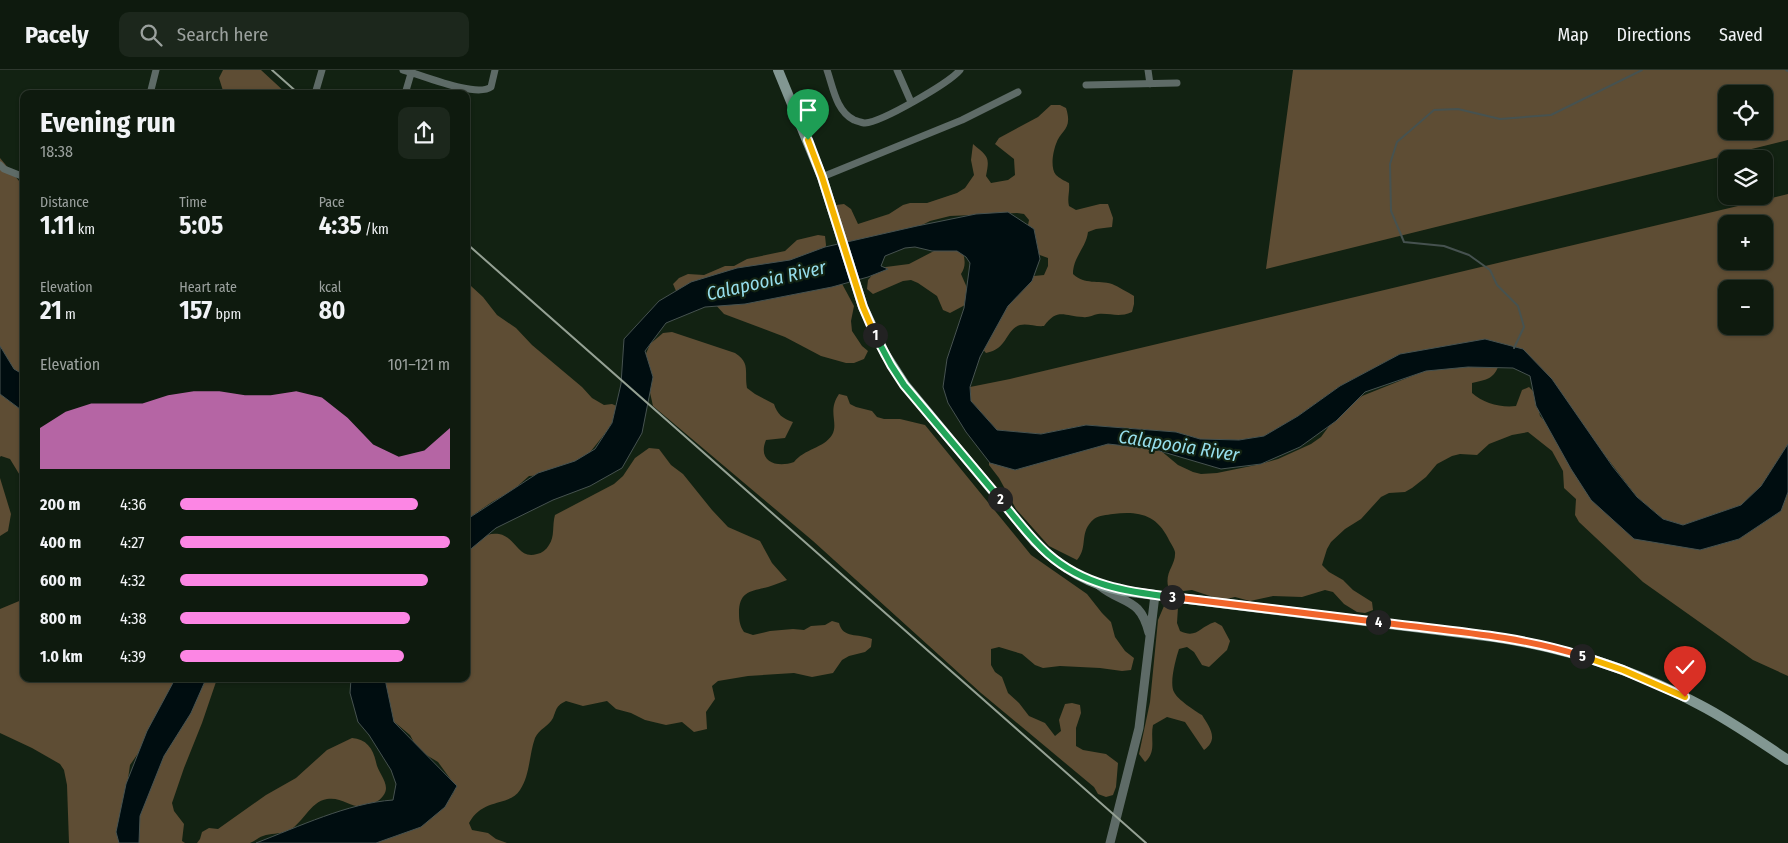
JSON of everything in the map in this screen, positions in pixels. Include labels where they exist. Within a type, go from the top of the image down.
[{"type":"main road","points":[[778,70],[822,177],[858,293],[871,327],[898,375],[1035,542],[1056,561],[1096,583],[1116,589],[1494,637],[1567,652],[1623,670],[1685,697],[1728,721],[1788,760]]},
{"type":"street","points":[[151,90],[156,70]]},
{"type":"street","points":[[316,90],[322,70]]},
{"type":"street","points":[[403,70],[412,71],[456,86],[483,91],[491,87],[496,70]]},
{"type":"street","points":[[827,70],[841,109],[854,120],[864,123],[876,120],[911,102],[947,82],[960,70]]},
{"type":"street","points":[[897,70],[911,102]]},
{"type":"street","points":[[1148,70],[1150,84]]},
{"type":"street","points":[[406,90],[412,71]]},
{"type":"street","points":[[1086,85],[1177,83]]},
{"type":"street","points":[[822,177],[962,120],[1018,92]]},
{"type":"street","points":[[0,165],[4,169],[20,175]]},
{"type":"street","points":[[1096,583],[1110,594],[1127,600],[1138,609],[1146,622],[1150,637]]},
{"type":"street","points":[[1110,843],[1136,744],[1142,710],[1155,595]]},
{"type":"shaded area","points":[[223,70],[261,70],[283,90],[223,90],[219,78]]},
{"type":"shaded area","points":[[1293,70],[1788,70],[1788,140],[1748,150],[1718,150],[1718,157],[1266,269]]},
{"type":"shaded area","points":[[1051,105],[1060,105],[1066,108],[1068,115],[1066,129],[1058,139],[1055,147],[1053,164],[1056,175],[1069,183],[1069,206],[1076,210],[1108,204],[1113,218],[1112,227],[1088,232],[1075,263],[1073,274],[1082,280],[1112,284],[1134,296],[1132,312],[1119,315],[1098,314],[1089,317],[1062,314],[1053,317],[1044,326],[1020,325],[1011,331],[998,348],[986,353],[981,347],[1026,273],[1034,276],[1044,275],[1048,266],[1048,258],[1037,254],[1026,235],[1029,220],[1024,214],[950,216],[930,221],[916,228],[847,243],[837,214],[836,205],[844,204],[851,209],[858,224],[889,214],[903,205],[927,203],[957,193],[965,188],[974,175],[971,160],[973,144],[987,157],[986,176],[991,183],[1008,180],[1015,175],[1014,159],[995,144],[999,138],[1038,117]]},
{"type":"shaded area","points":[[0,158],[20,182],[20,373],[14,370],[0,346]]},
{"type":"shaded area","points":[[1788,194],[1788,444],[1761,486],[1741,505],[1683,525],[1663,519],[1637,497],[1523,349],[1400,354],[1340,386],[1298,416],[1264,436],[1239,440],[1200,439],[1175,432],[1086,425],[1041,434],[997,430],[971,401],[970,387],[1742,205],[1773,205],[1773,198]]},
{"type":"shaded area","points":[[818,235],[825,236],[825,252],[854,306],[851,321],[852,331],[862,346],[868,351],[864,359],[854,363],[846,363],[821,356],[785,337],[724,314],[714,303],[676,291],[673,284],[679,278],[688,274],[704,275],[725,266],[734,266],[747,259],[785,251],[797,240]]},
{"type":"shaded area","points":[[949,248],[963,252],[965,263],[961,274],[968,290],[965,305],[950,313],[943,310],[937,296],[911,280],[903,281],[873,294],[867,289],[868,280],[878,268],[909,264],[934,251]]},
{"type":"shaded area","points":[[470,286],[483,297],[497,315],[516,328],[532,345],[582,387],[592,398],[604,405],[612,404],[619,407],[607,431],[587,456],[544,475],[529,476],[512,491],[470,517]]},
{"type":"shaded area","points":[[672,332],[735,353],[745,364],[747,388],[774,404],[781,416],[793,422],[785,438],[766,440],[764,454],[770,462],[788,464],[794,462],[803,454],[824,443],[834,430],[833,411],[839,394],[847,396],[850,404],[872,411],[877,417],[900,419],[925,425],[1031,555],[1087,594],[1111,622],[1115,637],[1125,651],[1134,658],[1131,670],[1122,671],[1060,666],[1043,668],[1035,665],[1022,654],[999,647],[991,649],[991,665],[995,672],[1002,677],[1008,693],[1029,716],[1045,723],[1055,736],[1061,731],[1059,720],[1065,704],[1080,705],[1081,713],[1076,728],[1076,746],[1083,750],[1106,754],[1118,763],[1116,787],[1113,795],[1106,797],[1098,794],[1094,787],[981,693],[813,541],[653,406],[643,361],[650,344],[663,333]]},
{"type":"shaded area","points":[[1442,364],[1498,367],[1491,377],[1472,383],[1472,393],[1481,400],[1492,404],[1516,406],[1522,390],[1529,387],[1535,393],[1540,416],[1562,439],[1700,550],[1739,539],[1781,511],[1788,492],[1788,676],[1753,660],[1643,582],[1579,522],[1575,515],[1576,499],[1564,488],[1563,471],[1552,451],[1528,432],[1512,435],[1489,444],[1477,455],[1460,454],[1437,464],[1426,477],[1412,488],[1405,492],[1389,493],[1381,497],[1361,519],[1345,529],[1331,542],[1322,565],[1329,572],[1343,580],[1353,590],[1372,602],[1373,610],[1365,613],[1357,612],[1344,604],[1333,592],[1325,590],[1302,597],[1273,596],[1250,601],[1235,597],[1222,600],[1192,590],[1183,591],[1168,586],[1168,576],[1175,557],[1174,548],[1158,524],[1152,519],[1138,514],[1113,514],[1094,519],[1086,529],[1081,555],[1077,560],[1049,546],[1016,509],[999,478],[989,465],[989,458],[1005,467],[1017,470],[1037,459],[1111,443],[1160,450],[1178,465],[1201,474],[1217,473],[1256,465],[1278,459],[1311,444],[1321,437],[1335,418],[1362,396]]},
{"type":"shaded area","points":[[0,394],[20,409],[20,475],[10,459],[0,457]]},
{"type":"shaded area","points":[[649,448],[659,449],[671,465],[683,474],[728,527],[760,541],[772,563],[787,580],[751,591],[744,596],[741,600],[739,613],[740,623],[744,632],[753,635],[770,631],[804,630],[811,626],[825,625],[832,621],[839,623],[841,628],[848,634],[872,639],[871,647],[865,652],[842,660],[833,673],[812,677],[794,673],[748,676],[718,681],[712,686],[715,699],[706,712],[707,729],[694,732],[682,722],[666,725],[645,720],[631,713],[616,709],[607,701],[583,706],[566,701],[560,704],[551,721],[535,738],[526,778],[520,790],[509,799],[481,809],[469,823],[472,830],[488,833],[496,839],[507,843],[330,843],[445,805],[454,792],[454,784],[438,762],[418,750],[410,735],[386,715],[384,682],[470,682],[470,543],[486,535],[499,534],[509,539],[525,554],[531,555],[542,552],[551,542],[555,515],[614,484],[623,476],[635,458]]},
{"type":"shaded area","points":[[0,478],[11,514],[8,531],[0,536]]},
{"type":"shaded area","points":[[20,601],[20,682],[179,682],[148,739],[130,765],[119,843],[69,843],[67,785],[64,770],[60,764],[0,733],[0,609]]},
{"type":"shaded area","points":[[1171,604],[1178,607],[1177,623],[1180,631],[1190,634],[1194,633],[1215,622],[1222,626],[1230,641],[1227,650],[1209,667],[1202,665],[1194,652],[1187,647],[1179,649],[1175,664],[1172,683],[1174,692],[1182,701],[1202,715],[1208,724],[1212,733],[1209,746],[1204,750],[1185,722],[1167,717],[1153,725],[1152,750],[1145,762],[1139,754],[1150,702],[1158,620],[1164,606]]},
{"type":"shaded area","points":[[196,682],[216,682],[172,803],[174,811],[184,824],[182,841],[185,843],[137,843],[138,814]]},
{"type":"shaded area","points":[[352,738],[365,742],[373,752],[386,788],[383,796],[378,801],[361,807],[339,800],[327,799],[316,804],[297,825],[286,832],[266,835],[250,843],[197,843],[202,832],[209,828],[218,829],[266,795],[296,778],[327,750]]},
{"type":"water","name":"Calapooia River","points":[[1008,212],[1034,229],[1040,259],[1032,281],[1008,306],[980,357],[970,387],[971,401],[997,430],[1041,434],[1086,425],[1176,432],[1200,439],[1239,440],[1264,436],[1298,416],[1340,386],[1400,354],[1485,339],[1523,349],[1552,379],[1613,467],[1637,497],[1663,519],[1683,525],[1741,505],[1761,486],[1788,444],[1788,492],[1781,511],[1739,539],[1700,550],[1634,539],[1591,500],[1571,469],[1536,406],[1530,376],[1513,368],[1468,367],[1426,371],[1365,392],[1336,421],[1300,447],[1261,464],[1221,469],[1153,449],[1108,444],[1015,470],[990,463],[966,432],[948,403],[943,387],[947,359],[964,308],[970,263],[966,257],[957,251],[932,251],[915,247],[905,248],[885,256],[881,266],[888,269],[868,277],[832,287],[745,304],[705,307],[666,323],[645,351],[653,377],[642,433],[622,468],[590,486],[553,500],[496,528],[470,550],[470,517],[538,473],[575,461],[595,449],[612,423],[621,384],[624,339],[659,301],[691,282],[737,268],[790,260],[825,247],[976,214]]},
{"type":"water","points":[[0,346],[14,369],[20,373],[20,409],[0,394]]},
{"type":"water","points":[[173,682],[205,682],[191,713],[164,756],[140,816],[139,843],[119,843],[116,832],[126,784],[147,731]]},
{"type":"water","points":[[351,682],[386,682],[394,722],[457,786],[445,807],[421,827],[376,843],[256,843],[341,811],[376,802],[393,800],[396,784],[391,770],[369,735],[358,722],[350,693]]},
{"type":"waterway","points":[[1514,348],[1524,327],[1518,306],[1497,285],[1490,270],[1469,255],[1444,246],[1404,242],[1391,211],[1390,164],[1397,142],[1434,110],[1458,109],[1500,119],[1551,115],[1642,70]]},
{"type":"railway","points":[[272,70],[294,90]]},
{"type":"railway","points":[[470,247],[1146,843]]},
{"type":"route","points":[[808,140],[822,177],[863,307],[891,365],[904,385],[1035,542],[1056,561],[1096,583],[1123,591],[1277,609],[1542,645],[1574,653],[1623,670],[1685,697]]}]
